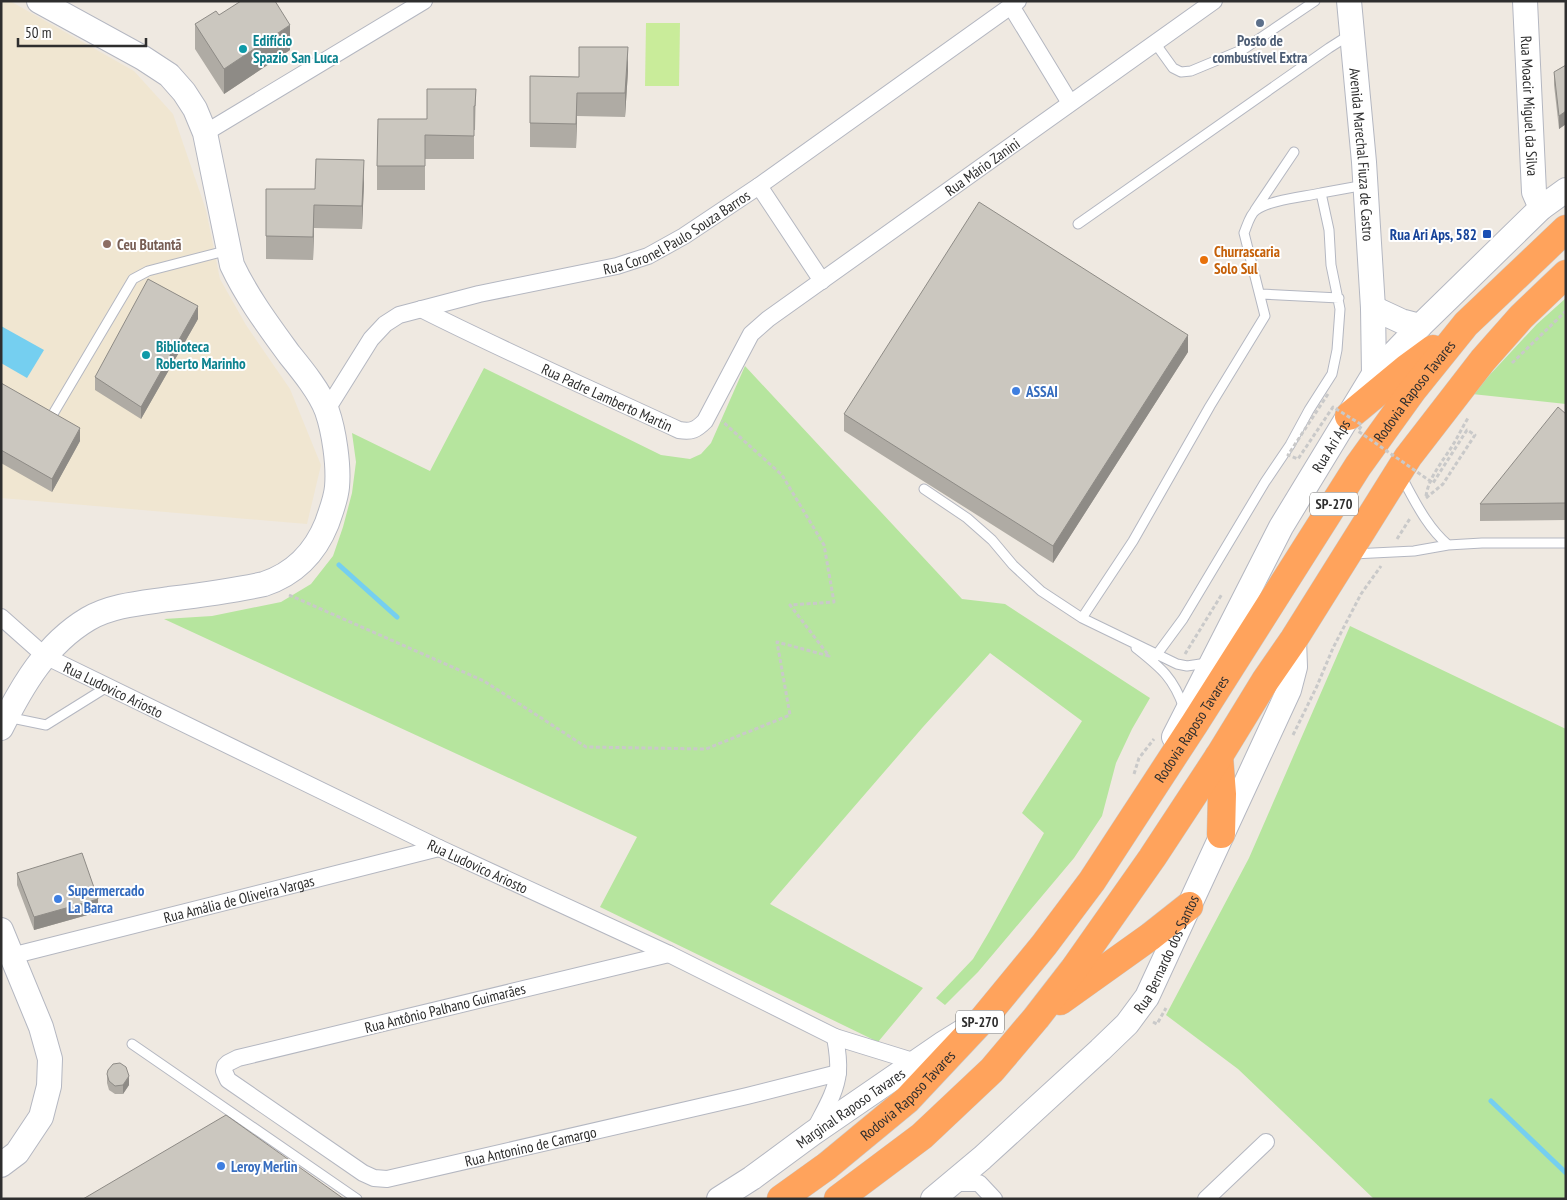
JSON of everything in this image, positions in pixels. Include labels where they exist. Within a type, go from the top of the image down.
[{"type":"highway","name":"Rodovia Raposo Tavares","points":[[781,1199],[827,1166],[907,1100],[984,1018],[1044,945],[1092,881],[1136,795],[1358,466],[1412,391],[1466,324],[1566,229]]},
{"type":"highway","name":"SP-270","points":[[838,1199],[922,1136],[992,1070],[1036,1018],[1110,919],[1219,756],[1408,457],[1483,360],[1521,317],[1566,274]]},
{"type":"highway","points":[[1350,416],[1406,368],[1466,324]]},
{"type":"highway","points":[[1219,756],[1222,794],[1221,834]]},
{"type":"highway","points":[[1036,1018],[1151,936],[1189,906]]},
{"type":"main road","points":[[6,711],[29,676],[46,656],[73,629],[90,618],[128,606],[264,584],[280,579],[303,562],[316,544],[332,509],[337,487],[334,443],[326,411],[302,371],[251,302],[232,264],[205,134],[195,109],[184,92],[169,75],[39,1]]},
{"type":"main road","name":"Avenida Marechal Fiuza de Castro","points":[[1349,1],[1365,185],[1373,308],[1374,374]]},
{"type":"main road","name":"Rua Moacir Miguel da Silva","points":[[1525,1],[1534,192],[1541,208]]},
{"type":"main road","name":"Rua Ari Aps","points":[[1136,795],[1186,712],[1281,527],[1374,374],[1420,326],[1541,208],[1566,190]]},
{"type":"main road","points":[[1373,308],[1401,321],[1420,326]]},
{"type":"main road","name":"Rua Bernardo dos Santos","points":[[932,1199],[982,1158],[1107,1044],[1127,1024],[1147,997],[1289,690],[1295,667],[1294,639]]},
{"type":"main road","points":[[1,930],[41,1027],[50,1059],[49,1080],[41,1117],[17,1153],[1,1165]]},
{"type":"main road","name":"Marginal Raposo Tavares","points":[[720,1199],[944,1042],[984,1018]]},
{"type":"street","points":[[205,134],[424,1]]},
{"type":"street","name":"Rua Mário Zanini","points":[[751,334],[768,319],[1214,1]]},
{"type":"street","points":[[1014,4],[1070,103]]},
{"type":"street","name":"Rua Coronel Paulo Souza Barros","points":[[326,411],[371,338],[385,324],[399,315],[478,294],[617,266],[648,256],[684,236],[759,186],[1014,4]]},
{"type":"street","points":[[759,186],[822,281]]},
{"type":"street","name":"Rua Padre Lamberto Martin","points":[[421,308],[481,339],[679,430],[691,432],[705,421],[751,334]]},
{"type":"street","name":"Rua Ludovico Ariosto","points":[[1,617],[46,656],[439,848],[669,954],[836,1037],[916,1062]]},
{"type":"street","name":"Rua Amália de Oliveira Vargas","points":[[11,956],[439,848]]},
{"type":"street","name":"Rua Antônio Palhano Guimarães","points":[[224,1066],[238,1058],[669,954]]},
{"type":"street","points":[[813,1133],[828,1103],[838,1073],[836,1037]]},
{"type":"street","name":"Rua Antonino de Camargo","points":[[224,1066],[225,1076],[236,1086],[362,1173],[374,1178],[387,1179],[748,1096],[838,1073]]},
{"type":"street","points":[[1206,1199],[1266,1142]]},
{"type":"street","points":[[979,1183],[982,1158]]},
{"type":"street","points":[[952,1183],[979,1183],[994,1199]]},
{"type":"lane","points":[[1154,43],[1173,68],[1181,72],[1191,71],[1244,49],[1315,1]]},
{"type":"lane","points":[[1078,224],[1352,33]]},
{"type":"lane","points":[[1082,618],[1133,541],[1228,376],[1265,316],[1244,233],[1255,210],[1294,152]]},
{"type":"lane","points":[[1255,210],[1270,204],[1365,185]]},
{"type":"lane","points":[[1154,657],[1188,612],[1332,374],[1337,350],[1340,309],[1331,265],[1329,230],[1320,193]]},
{"type":"lane","points":[[53,414],[133,279],[148,271],[229,249]]},
{"type":"lane","points":[[1260,294],[1339,298]]},
{"type":"lane","points":[[1400,472],[1418,508],[1436,535],[1448,545]]},
{"type":"lane","points":[[924,489],[967,518],[992,540],[1013,565],[1041,591],[1082,618],[1115,634],[1154,657],[1180,665],[1212,662]]},
{"type":"lane","points":[[1348,554],[1432,549],[1448,545],[1482,543],[1566,543]]},
{"type":"lane","points":[[1154,657],[1178,691],[1186,712]]},
{"type":"lane","points":[[6,711],[46,725],[107,686]]},
{"type":"lane","points":[[132,1044],[357,1199]]},
{"type":"path","points":[[1510,365],[1566,311]]},
{"type":"path","points":[[1289,741],[1361,594],[1390,552],[1411,516],[1442,484],[1475,435],[1467,430],[1433,483],[1358,431],[1362,425],[1332,407],[1298,459],[1288,455],[1328,394]]},
{"type":"path","points":[[264,584],[484,681],[586,747],[706,748],[790,715],[777,642],[829,656],[790,605],[834,602],[824,545],[782,475],[710,411]]},
{"type":"path","points":[[1426,499],[1427,487],[1471,413]]},
{"type":"path","points":[[1136,795],[1139,758],[1155,737]]},
{"type":"path","points":[[1136,1011],[1157,1024],[1167,1005]]},
{"type":"shaded area","name":"Ceu Butantã","points":[[1,1],[10,1],[134,71],[173,114],[206,210],[220,279],[246,325],[290,389],[321,465],[307,524],[1,498]]},
{"type":"green space","points":[[646,23],[680,23],[679,86],[645,86]]},
{"type":"green space","points":[[1566,298],[1566,404],[1472,394],[1537,324]]},
{"type":"green space","points":[[745,366],[962,599],[1005,604],[1150,698],[1132,729],[1116,763],[1102,816],[1074,858],[978,972],[945,1005],[936,998],[973,959],[1044,833],[1022,813],[1082,721],[990,653],[923,727],[770,904],[923,988],[878,1042],[600,907],[637,837],[164,619],[212,616],[281,602],[311,584],[333,556],[343,527],[352,493],[356,462],[352,433],[430,471],[484,368],[661,455],[690,459],[701,454],[711,443]]},
{"type":"green space","points":[[1350,626],[1566,729],[1566,1199],[1374,1199],[1238,1069],[1166,1015],[1249,858]]},
{"type":"water","points":[[1,326],[44,350],[27,378],[1,363]]},
{"type":"building","points":[[241,1],[275,1],[290,25],[224,69],[195,24],[216,11],[219,15]]},
{"type":"building","points":[[579,47],[628,47],[625,93],[577,93],[576,124],[530,123],[530,76],[579,77]]},
{"type":"building","points":[[1566,65],[1566,111],[1559,116],[1554,72]]},
{"type":"building","points":[[427,89],[476,89],[474,136],[425,135],[425,166],[377,166],[378,119],[427,119]]},
{"type":"building","points":[[316,159],[364,160],[362,206],[314,205],[313,237],[266,236],[266,189],[315,189]]},
{"type":"building","name":"ASSAI","points":[[979,202],[1188,335],[1053,546],[844,414]]},
{"type":"building","name":"Biblioteca Roberto Marinho","points":[[148,279],[198,306],[141,407],[95,377]]},
{"type":"building","points":[[1,383],[80,428],[52,479],[1,450]]},
{"type":"building","points":[[1558,407],[1566,414],[1566,503],[1480,504]]},
{"type":"building","points":[[82,853],[98,899],[34,917],[17,873]]},
{"type":"building","points":[[120,1063],[126,1067],[129,1076],[123,1085],[115,1086],[109,1081],[107,1074],[113,1064]]},
{"type":"building","name":"Leroy Merlin","points":[[226,1115],[344,1199],[83,1199]]},
{"type":"waterway","points":[[339,565],[397,617]]},
{"type":"waterway","points":[[1491,1101],[1566,1173]]},
{"type":"place","name":"Posto de combustível Extra","points":[[1260,23]]},
{"type":"place","name":"Edifício Spazio San Luca","points":[[243,49]]},
{"type":"place","name":"Rua Ari Aps, 582","points":[[1487,234]]},
{"type":"place","name":"Ceu Butantã","points":[[107,244]]},
{"type":"place","name":"Churrascaria Solo Sul","points":[[1204,260]]},
{"type":"place","name":"Biblioteca Roberto Marinho","points":[[146,355]]},
{"type":"place","name":"ASSAI","points":[[1016,391]]},
{"type":"place","name":"Supermercado La Barca","points":[[58,899]]},
{"type":"place","name":"Leroy Merlin","points":[[221,1166]]}]
